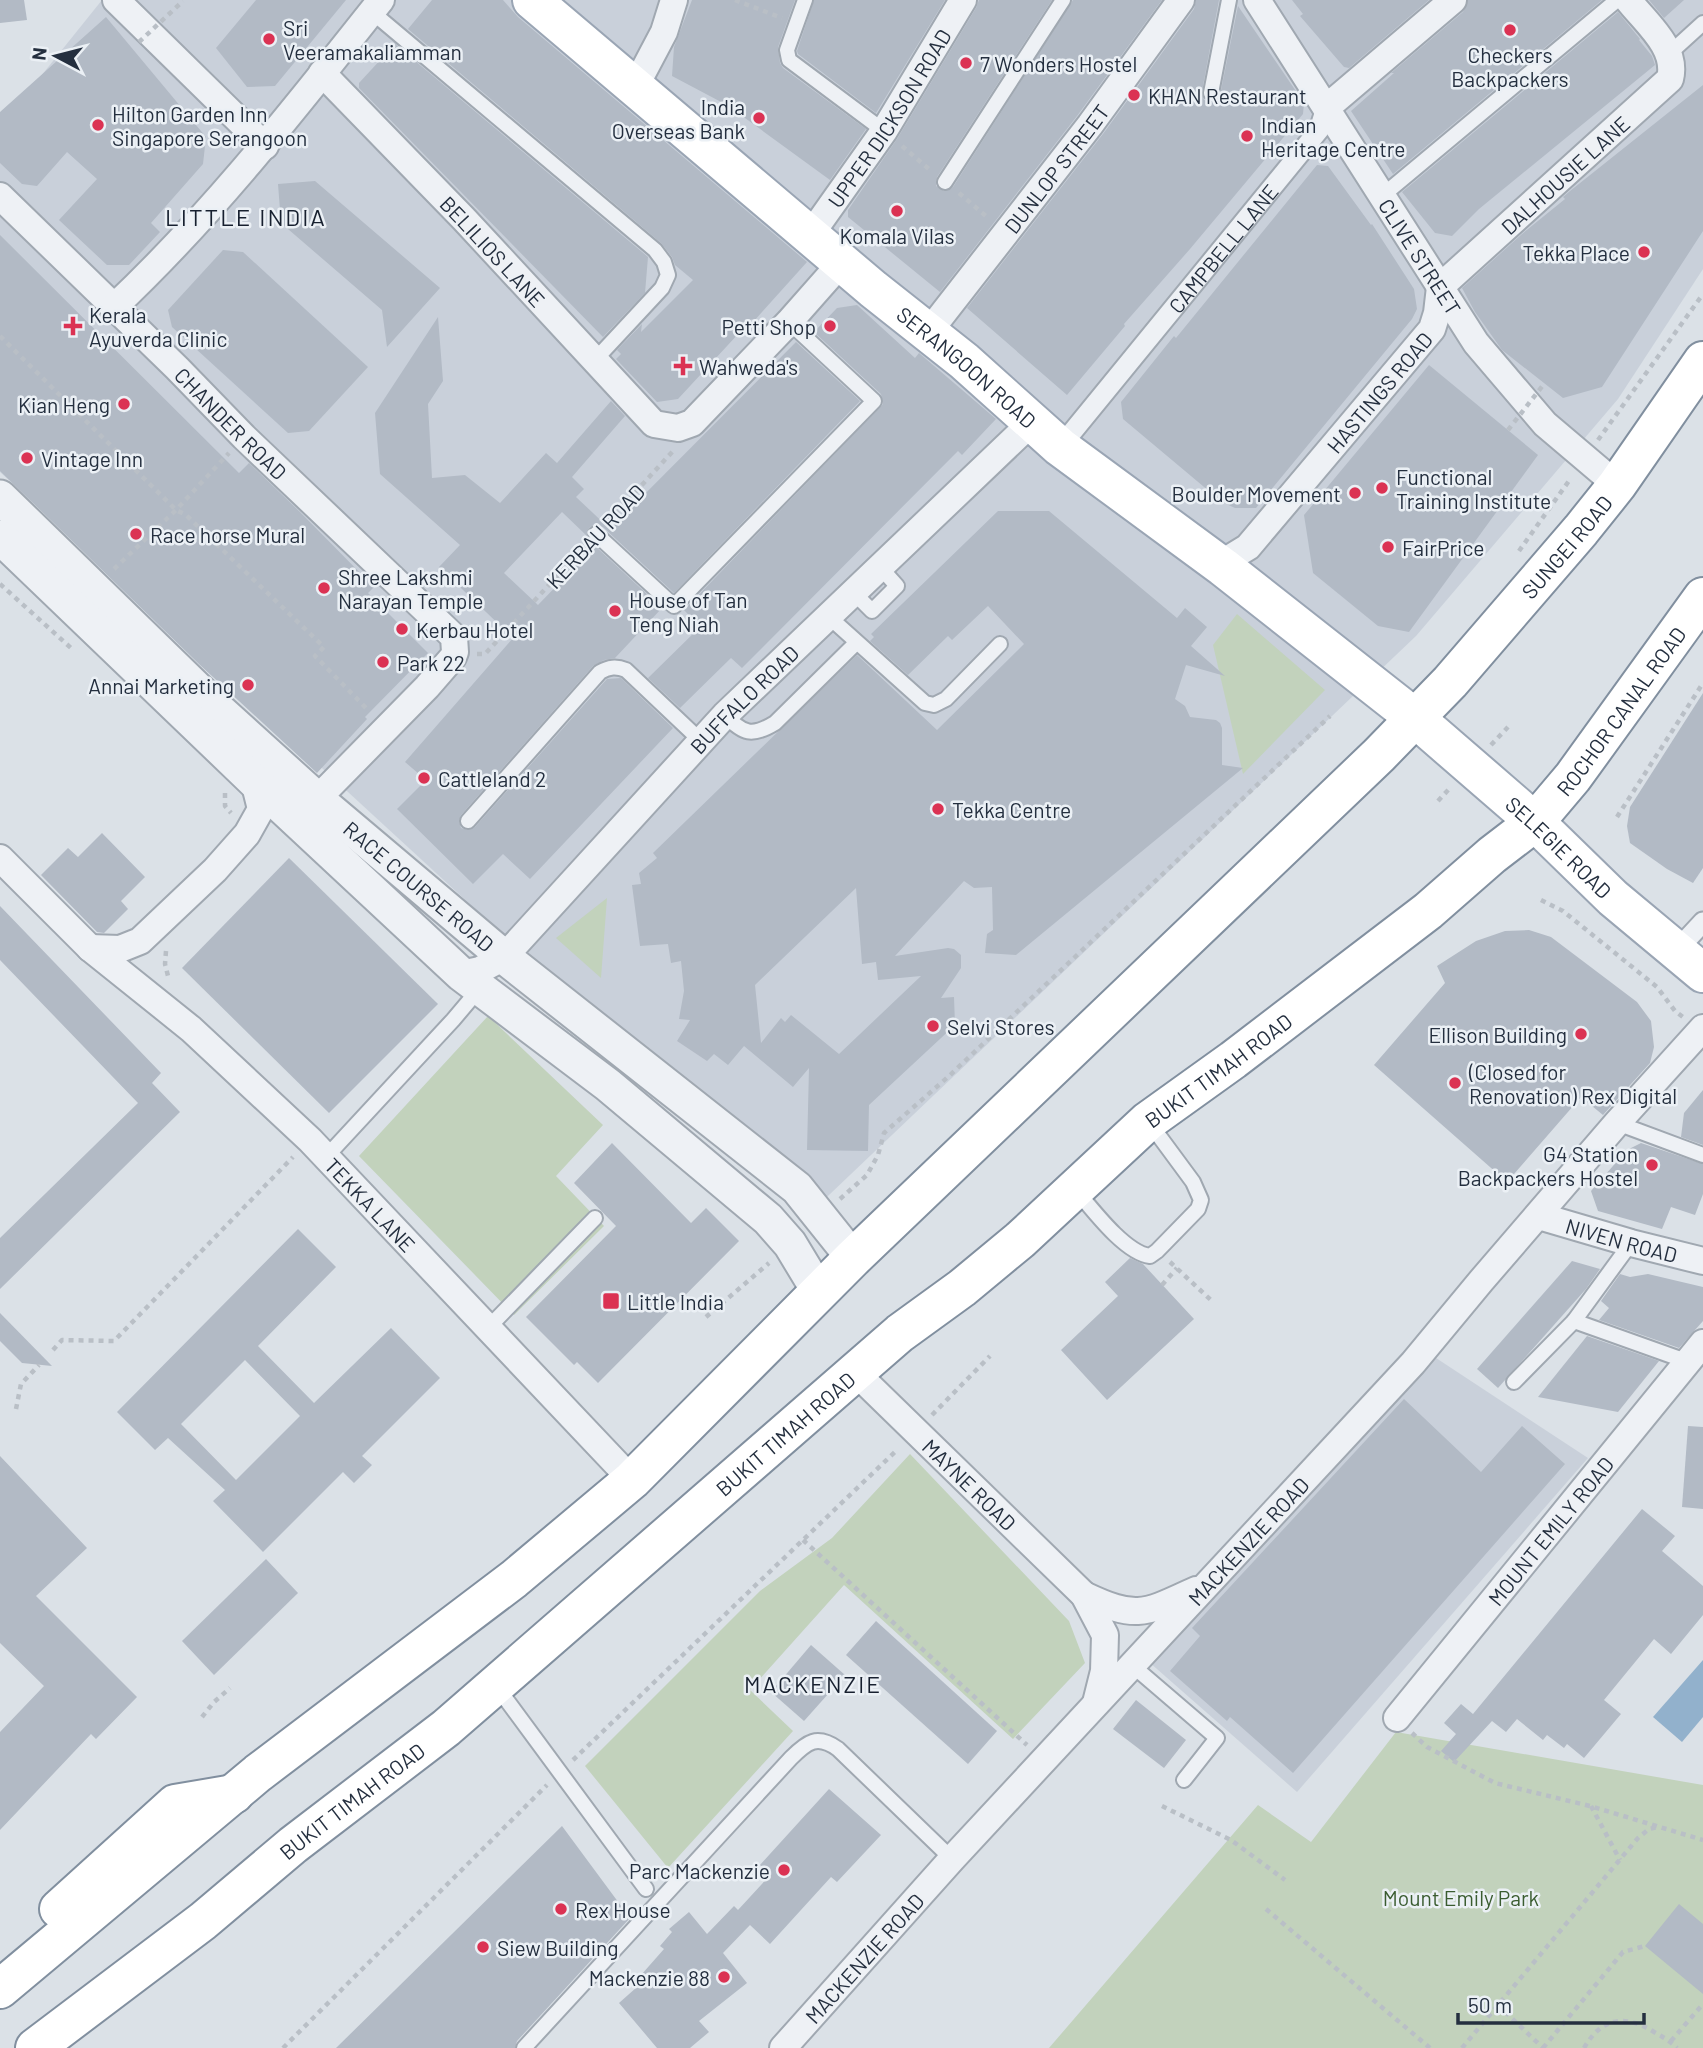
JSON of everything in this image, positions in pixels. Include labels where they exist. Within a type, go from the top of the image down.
[{"type":"main road","name":"SERANGOON ROAD","points":[[532,0],[927,334],[964,362],[1060,447],[1226,563],[1415,718]]},
{"type":"main road","name":"SUNGEI ROAD","points":[[1415,718],[1450,682],[1617,485],[1703,361]]},
{"type":"main road","name":"ROCHOR CANAL ROAD","points":[[1535,822],[1573,777],[1703,597]]},
{"type":"main road","name":"SELEGIE ROAD","points":[[1415,718],[1535,822],[1613,898],[1690,962]]},
{"type":"main road","points":[[0,1989],[234,1794],[356,1697],[514,1579],[632,1480],[853,1258],[1415,718]]},
{"type":"main road","name":"BUKIT TIMAH ROAD","points":[[35,2048],[203,1920],[293,1844],[446,1728],[900,1333],[972,1280],[1148,1121],[1233,1060],[1428,911],[1492,855],[1535,822]]},
{"type":"main road","points":[[0,1962],[175,1804],[234,1794]]},
{"type":"street","points":[[116,0],[265,146]]},
{"type":"street","points":[[635,87],[664,32],[674,0]]},
{"type":"street","name":"UPPER DICKSON ROAD","points":[[811,234],[884,131],[963,0]]},
{"type":"street","name":"DUNLOP STREET","points":[[927,334],[1090,125],[1181,0]]},
{"type":"street","name":"CLIVE STREET","points":[[1257,0],[1382,196],[1438,300],[1545,424],[1617,485]]},
{"type":"street","name":"CAMPBELL LANE","points":[[1060,447],[1319,130],[1326,108],[1453,0]]},
{"type":"street","points":[[1628,0],[1670,53]]},
{"type":"street","points":[[113,308],[223,195],[377,6]]},
{"type":"street","name":"DALHOUSIE LANE","points":[[1438,300],[1670,79],[1674,66],[1670,53]]},
{"type":"street","name":"BELILIOS LANE","points":[[322,73],[464,219],[654,424],[665,428]]},
{"type":"street","name":"CHANDER ROAD","points":[[0,196],[244,437],[452,633],[456,643],[455,652]]},
{"type":"street","points":[[665,428],[678,428],[692,423],[789,322],[842,262]]},
{"type":"street","name":"HASTINGS ROAD","points":[[1226,563],[1240,537],[1438,300]]},
{"type":"street","name":"BUFFALO ROAD","points":[[471,981],[480,970],[503,957],[724,715],[1031,423]]},
{"type":"street","name":"RACE COURSE ROAD","points":[[0,497],[222,713],[317,799],[503,957],[797,1188],[853,1258]]},
{"type":"street","name":"RACE COURSE ROAD","points":[[0,537],[254,780],[471,981],[608,1084],[768,1219],[790,1244],[819,1292]]},
{"type":"street","points":[[309,831],[308,816],[317,799],[428,687],[455,652]]},
{"type":"street","points":[[89,948],[120,949],[140,941],[215,870],[247,834],[261,809],[254,780]]},
{"type":"street","name":"TEKKA LANE","points":[[0,858],[89,948],[191,1029],[318,1148],[632,1480]]},
{"type":"street","points":[[1690,962],[1703,922]]},
{"type":"street","name":"MACKENZIE ROAD","points":[[783,2048],[952,1859],[1413,1363],[1617,1122],[1702,1029]]},
{"type":"street","points":[[658,1126],[682,1097]]},
{"type":"street","name":"NIVEN ROAD","points":[[1539,1216],[1703,1261]]},
{"type":"street","name":"MOUNT EMILY ROAD","points":[[1397,1718],[1696,1353]]},
{"type":"street","name":"MAYNE ROAD","points":[[856,1373],[1084,1595],[1105,1635],[1104,1671],[1096,1704]]},
{"type":"street","name":"MAYNE ROAD","points":[[1084,1595],[1111,1608],[1129,1612],[1155,1609],[1204,1588]]},
{"type":"lane","points":[[805,0],[787,50],[789,60],[884,131]]},
{"type":"lane","points":[[945,182],[1063,0]]},
{"type":"lane","points":[[1211,93],[1229,0]]},
{"type":"lane","points":[[1382,196],[1617,0]]},
{"type":"lane","points":[[377,6],[655,250],[664,262],[668,275],[662,288],[594,361]]},
{"type":"lane","points":[[1670,53],[1703,23]]},
{"type":"lane","points":[[596,534],[674,606],[874,401],[789,322]]},
{"type":"lane","points":[[828,616],[925,703],[934,705],[946,699],[1000,644]]},
{"type":"lane","points":[[724,715],[735,726],[750,732],[760,732],[775,723],[856,643]]},
{"type":"lane","points":[[468,821],[600,672],[606,669],[613,667],[626,670],[701,741]]},
{"type":"lane","points":[[318,1148],[453,1020],[471,981]]},
{"type":"lane","points":[[1074,1189],[1115,1234],[1136,1252],[1150,1256],[1157,1251],[1198,1209],[1201,1200],[1193,1182],[1148,1121]]},
{"type":"lane","points":[[1617,1122],[1703,1155]]},
{"type":"lane","points":[[488,1328],[595,1218]]},
{"type":"lane","points":[[1514,1382],[1574,1321],[1631,1243]]},
{"type":"lane","points":[[1574,1321],[1696,1353]]},
{"type":"lane","points":[[1133,1666],[1217,1738],[1184,1780]]},
{"type":"lane","points":[[496,1686],[646,1889]]},
{"type":"lane","points":[[524,2048],[803,1746],[815,1741],[828,1741],[838,1748],[952,1859]]},
{"type":"path","points":[[735,0],[758,9]]},
{"type":"path","points":[[139,42],[183,1]]},
{"type":"path","points":[[884,131],[1006,233]]},
{"type":"path","points":[[0,336],[176,510],[186,515],[324,647],[315,656],[386,728]]},
{"type":"path","points":[[1508,430],[1544,384]]},
{"type":"path","name":"KERBAU ROAD","points":[[455,652],[485,654],[679,444],[665,428]]},
{"type":"path","points":[[97,591],[101,581],[176,510],[244,437]]},
{"type":"path","points":[[1617,817],[1703,683]]},
{"type":"path","points":[[820,1216],[867,1175],[878,1155],[884,1133],[894,1122],[959,1066],[1330,716]]},
{"type":"path","points":[[1541,900],[1563,911],[1657,988],[1675,1011],[1702,1029]]},
{"type":"path","points":[[53,1350],[62,1340],[114,1341],[318,1148]]},
{"type":"path","points":[[706,1317],[790,1244]]},
{"type":"path","points":[[1157,1251],[1213,1302]]},
{"type":"path","points":[[1162,1284],[1177,1269]]},
{"type":"path","points":[[283,2048],[560,1772],[915,1432],[990,1356]]},
{"type":"path","points":[[16,1409],[21,1384],[39,1365]]},
{"type":"path","points":[[803,1540],[1044,1760]]},
{"type":"path","points":[[202,1717],[230,1688]]},
{"type":"path","points":[[1397,1718],[1427,1747],[1495,1783],[1590,1805],[1703,1840]]},
{"type":"path","points":[[1590,1805],[1620,1860]]},
{"type":"path","points":[[1162,1806],[1231,1840],[1284,1880]]},
{"type":"path","points":[[1462,2048],[1620,1860],[1649,1829],[1659,1827]]},
{"type":"path","points":[[1266,1909],[1430,2048]]},
{"type":"path","points":[[1498,2005],[1543,2048],[1623,1952],[1645,1946]]},
{"type":"path","points":[[1671,2041],[1703,2004]]},
{"type":"path","points":[[1584,2048],[1604,2025],[1620,2020],[1640,2023],[1671,2041],[1677,2048]]},
{"type":"shaded area","name":"Little India","points":[[102,0],[1703,0],[1703,269],[1618,399],[1416,636],[808,1215],[0,472],[0,127]]},
{"type":"shaded area","points":[[1433,1356],[1588,1458],[1297,1792],[1149,1662]]},
{"type":"green space","points":[[1237,614],[1325,690],[1243,774],[1213,645]]},
{"type":"green space","points":[[607,898],[601,978],[556,938]]},
{"type":"green space","points":[[488,1016],[603,1125],[556,1176],[604,1226],[514,1315],[359,1156]]},
{"type":"green space","points":[[910,1454],[1069,1621],[1085,1663],[1013,1739],[844,1585],[750,1690],[793,1731],[668,1868],[585,1766],[760,1591],[832,1538]]},
{"type":"green space","name":"Mount Emily Park","points":[[1396,1732],[1703,1785],[1703,2048],[1049,2048],[1258,1805],[1311,1842]]},
{"type":"water","points":[[1703,1660],[1703,1717],[1682,1742],[1653,1717]]},
{"type":"building","points":[[0,0],[24,0],[27,20],[0,23]]},
{"type":"building","name":"Sri Veeramakaliamman","points":[[256,0],[346,0],[275,86],[247,87],[216,48]]},
{"type":"building","points":[[432,0],[503,0],[518,17],[807,262],[678,399],[657,402],[616,359],[621,354],[617,350],[642,324],[641,332],[693,280],[675,265],[661,243],[408,29]]},
{"type":"building","points":[[692,0],[795,0],[778,47],[780,63],[783,68],[866,129],[830,180],[723,103],[672,76],[674,47]]},
{"type":"building","points":[[814,0],[945,0],[876,113],[798,54]]},
{"type":"building","points":[[979,0],[1052,0],[937,177],[936,186],[944,191],[953,187],[1073,0],[1162,0],[1077,116],[940,292],[848,217],[848,210],[897,139]]},
{"type":"building","points":[[1196,0],[1219,0],[1202,91],[1204,100],[1213,102],[1220,95],[1238,6],[1304,103],[1303,114],[1067,395],[967,308],[1103,134],[1194,9]]},
{"type":"building","points":[[1292,0],[1429,0],[1349,68],[1344,67],[1300,16],[1303,14]]},
{"type":"building","points":[[1468,0],[1602,0],[1393,174],[1351,111],[1463,12]]},
{"type":"building","points":[[1649,0],[1684,0],[1664,18]]},
{"type":"building","points":[[1618,12],[1652,56],[1655,65],[1479,209],[1452,236],[1435,233],[1402,192]]},
{"type":"building","name":"Hilton Garden Inn Singapore Serangoon","points":[[106,17],[206,137],[203,164],[151,223],[160,232],[129,265],[107,265],[59,220],[97,179],[67,152],[37,186],[22,184],[0,163],[0,112]]},
{"type":"building","points":[[395,44],[648,257],[645,293],[603,337],[359,88],[359,83]]},
{"type":"building","name":"Tekka Place","points":[[1703,85],[1703,231],[1602,387],[1563,398],[1502,350],[1462,288],[1565,199],[1563,197],[1570,191]]},
{"type":"building","points":[[1317,165],[1328,166],[1372,224],[1414,289],[1417,309],[1412,319],[1256,508],[1235,508],[1222,502],[1123,419],[1121,402]]},
{"type":"building","points":[[315,181],[440,288],[387,347],[382,310],[281,223],[278,184]]},
{"type":"building","points":[[0,235],[239,473],[249,463],[299,511],[374,587],[368,593],[428,653],[365,717],[367,719],[317,773],[200,665],[0,471]]},
{"type":"building","points":[[223,250],[243,252],[368,367],[309,431],[288,433],[172,327],[168,310]]},
{"type":"building","points":[[857,305],[915,358],[919,353],[996,419],[962,455],[958,451],[742,668],[731,658],[680,708],[648,678],[700,627],[684,610],[883,404],[881,394],[814,332],[837,308]]},
{"type":"building","points":[[438,317],[443,381],[428,404],[432,478],[465,475],[500,503],[546,453],[557,463],[611,401],[625,416],[572,477],[584,489],[576,497],[610,529],[796,342],[860,401],[674,593],[603,527],[593,525],[587,536],[562,512],[504,573],[538,605],[595,546],[662,608],[615,658],[593,666],[461,815],[461,828],[467,830],[475,827],[607,679],[621,678],[673,728],[530,879],[503,854],[473,884],[397,809],[426,780],[405,762],[513,638],[439,567],[460,545],[380,474],[375,413]]},
{"type":"building","points":[[1429,365],[1538,455],[1409,632],[1378,626],[1313,573],[1304,515]]},
{"type":"building","name":"Tekka Centre","points":[[998,511],[1049,511],[1177,618],[1185,608],[1207,627],[1191,646],[1225,676],[1186,665],[1175,699],[1185,706],[1190,717],[1216,720],[1220,723],[1222,765],[1243,768],[1016,955],[985,953],[987,934],[993,930],[992,887],[974,888],[964,881],[895,956],[948,948],[961,955],[961,968],[941,998],[954,997],[955,1025],[869,1105],[868,1151],[807,1150],[809,1068],[793,1087],[744,1046],[728,1065],[714,1054],[707,1061],[677,1041],[690,1020],[679,1019],[684,991],[681,961],[671,963],[668,944],[640,946],[632,885],[641,884],[639,873],[657,858],[653,853],[857,655],[937,730],[1024,644],[988,606],[952,640],[948,636],[908,675],[870,641],[874,637],[871,634]],"holes":[[[856,888],[862,964],[876,962],[878,980],[921,976],[839,1054],[791,1015],[785,1022],[781,1018],[761,1043],[755,985]]]},
{"type":"building","points":[[1703,693],[1703,868],[1693,883],[1667,869],[1630,843],[1627,826],[1630,807]]},
{"type":"building","points":[[102,833],[145,877],[121,901],[128,909],[104,933],[97,932],[41,875],[68,848],[78,857]]},
{"type":"building","points":[[289,858],[438,1004],[329,1113],[182,968]]},
{"type":"building","points":[[0,906],[161,1073],[152,1083],[180,1112],[0,1289],[0,1238],[138,1103],[0,960]]},
{"type":"building","points":[[1529,930],[1551,937],[1637,1002],[1651,1021],[1654,1047],[1650,1063],[1603,1115],[1581,1097],[1507,1182],[1374,1065],[1445,983],[1437,966],[1476,941],[1505,931]]},
{"type":"building","points":[[1703,1090],[1703,1145],[1681,1137],[1684,1113]]},
{"type":"building","points":[[612,1143],[691,1223],[706,1208],[739,1241],[598,1383],[577,1362],[574,1365],[526,1317],[616,1226],[574,1183]]},
{"type":"building","points":[[1641,1143],[1703,1164],[1703,1194],[1695,1215],[1671,1207],[1662,1229],[1598,1211],[1591,1191],[1627,1150]]},
{"type":"building","points":[[298,1229],[336,1267],[258,1346],[314,1403],[391,1328],[440,1378],[362,1456],[372,1465],[354,1483],[343,1472],[263,1552],[213,1501],[225,1490],[168,1438],[155,1450],[117,1412]],"holes":[[[245,1360],[300,1416],[236,1480],[181,1424]]]},
{"type":"building","points":[[1130,1258],[1143,1264],[1194,1319],[1107,1400],[1061,1350],[1118,1296],[1105,1282]]},
{"type":"building","points":[[1572,1261],[1600,1269],[1586,1289],[1498,1388],[1477,1369]]},
{"type":"building","points":[[1620,1274],[1630,1277],[1648,1274],[1703,1287],[1703,1321],[1679,1348],[1599,1320],[1609,1308],[1601,1301]]},
{"type":"building","points":[[0,1313],[52,1366],[22,1363],[0,1341]]},
{"type":"building","points":[[1587,1336],[1659,1361],[1618,1412],[1538,1397]]},
{"type":"building","points":[[1404,1399],[1481,1472],[1522,1426],[1565,1464],[1293,1773],[1230,1717],[1227,1721],[1170,1671],[1200,1636],[1192,1628]]},
{"type":"building","points":[[1688,1426],[1703,1427],[1703,1509],[1682,1507]]},
{"type":"building","points":[[0,1456],[87,1548],[36,1596],[137,1697],[96,1739],[91,1734],[0,1830],[0,1732],[44,1686],[0,1643]]},
{"type":"building","points":[[1642,1509],[1675,1536],[1662,1551],[1703,1586],[1703,1615],[1671,1654],[1654,1639],[1604,1700],[1621,1714],[1584,1758],[1567,1744],[1564,1748],[1547,1735],[1543,1740],[1517,1719],[1506,1732],[1492,1721],[1454,1762],[1441,1751],[1456,1734],[1444,1723],[1461,1704],[1473,1714]]},
{"type":"building","points":[[266,1559],[298,1593],[214,1675],[182,1641]]},
{"type":"building","points":[[876,1621],[997,1731],[968,1764],[846,1655]]},
{"type":"building","points":[[811,1645],[845,1675],[804,1721],[771,1692]]},
{"type":"building","points":[[1136,1700],[1186,1740],[1164,1768],[1113,1729]]},
{"type":"building","points":[[829,1789],[881,1835],[837,1882],[831,1877],[770,1944],[750,1925],[723,1953],[747,1983],[699,2021],[709,2032],[690,2048],[657,2048],[619,2003],[637,1987],[634,1983],[664,1949],[660,1946],[672,1932],[669,1929],[689,1912],[707,1934],[734,1906],[738,1910],[771,1874],[760,1865]]},
{"type":"building","points":[[562,1826],[630,1918],[517,2041],[515,2048],[336,2048]]},
{"type":"building","points":[[1679,1904],[1703,1924],[1703,1994],[1645,1946]]},
{"type":"place","name":"Checkers Backpackers","points":[[1510,30]]},
{"type":"place","name":"Sri Veeramakaliamman","points":[[269,39]]},
{"type":"place","name":"7 Wonders Hostel","points":[[966,63]]},
{"type":"place","name":"KHAN Restaurant","points":[[1134,95]]},
{"type":"place","name":"India Overseas Bank","points":[[759,118]]},
{"type":"place","name":"Hilton Garden Inn Singapore Serangoon","points":[[98,125]]},
{"type":"place","name":"Indian Heritage Centre","points":[[1247,136]]},
{"type":"place","name":"Komala Vilas","points":[[897,211]]},
{"type":"place","name":"Tekka Place","points":[[1644,252]]},
{"type":"place","name":"Kerala Ayuverda Clinic","points":[[73,326]]},
{"type":"place","name":"Petti Shop","points":[[830,326]]},
{"type":"place","name":"Wahweda's","points":[[683,366]]},
{"type":"place","name":"Kian Heng","points":[[124,404]]},
{"type":"place","name":"Vintage Inn","points":[[27,458]]},
{"type":"place","name":"Functional Training Institute","points":[[1382,488]]},
{"type":"place","name":"Boulder Movement","points":[[1355,493]]},
{"type":"place","name":"Race horse Mural","points":[[136,534]]},
{"type":"place","name":"FairPrice","points":[[1388,547]]},
{"type":"place","name":"Shree Lakshmi Narayan Temple","points":[[324,588]]},
{"type":"place","name":"House of Tan Teng Niah","points":[[615,611]]},
{"type":"place","name":"Kerbau Hotel","points":[[402,629]]},
{"type":"place","name":"Park 22","points":[[383,662]]},
{"type":"place","name":"Annai Marketing","points":[[248,685]]},
{"type":"place","name":"Cattleland 2","points":[[424,778]]},
{"type":"place","name":"Tekka Centre","points":[[938,809]]},
{"type":"place","name":"Selvi Stores","points":[[933,1026]]},
{"type":"place","name":"Ellison Building","points":[[1581,1034]]},
{"type":"place","name":"(Closed for Renovation) Rex Digital","points":[[1455,1083]]},
{"type":"place","name":"G4 Station Backpackers Hostel","points":[[1652,1165]]},
{"type":"place","name":"Little India","points":[[611,1301]]},
{"type":"place","name":"Parc Mackenzie","points":[[784,1870]]},
{"type":"place","name":"Rex House","points":[[561,1909]]},
{"type":"place","name":"Siew Building","points":[[483,1947]]},
{"type":"place","name":"Mackenzie 88","points":[[724,1977]]},
{"type":"district","name":"LITTLE INDIA","points":[[246,216]]},
{"type":"district","name":"MACKENZIE","points":[[813,1684]]}]
